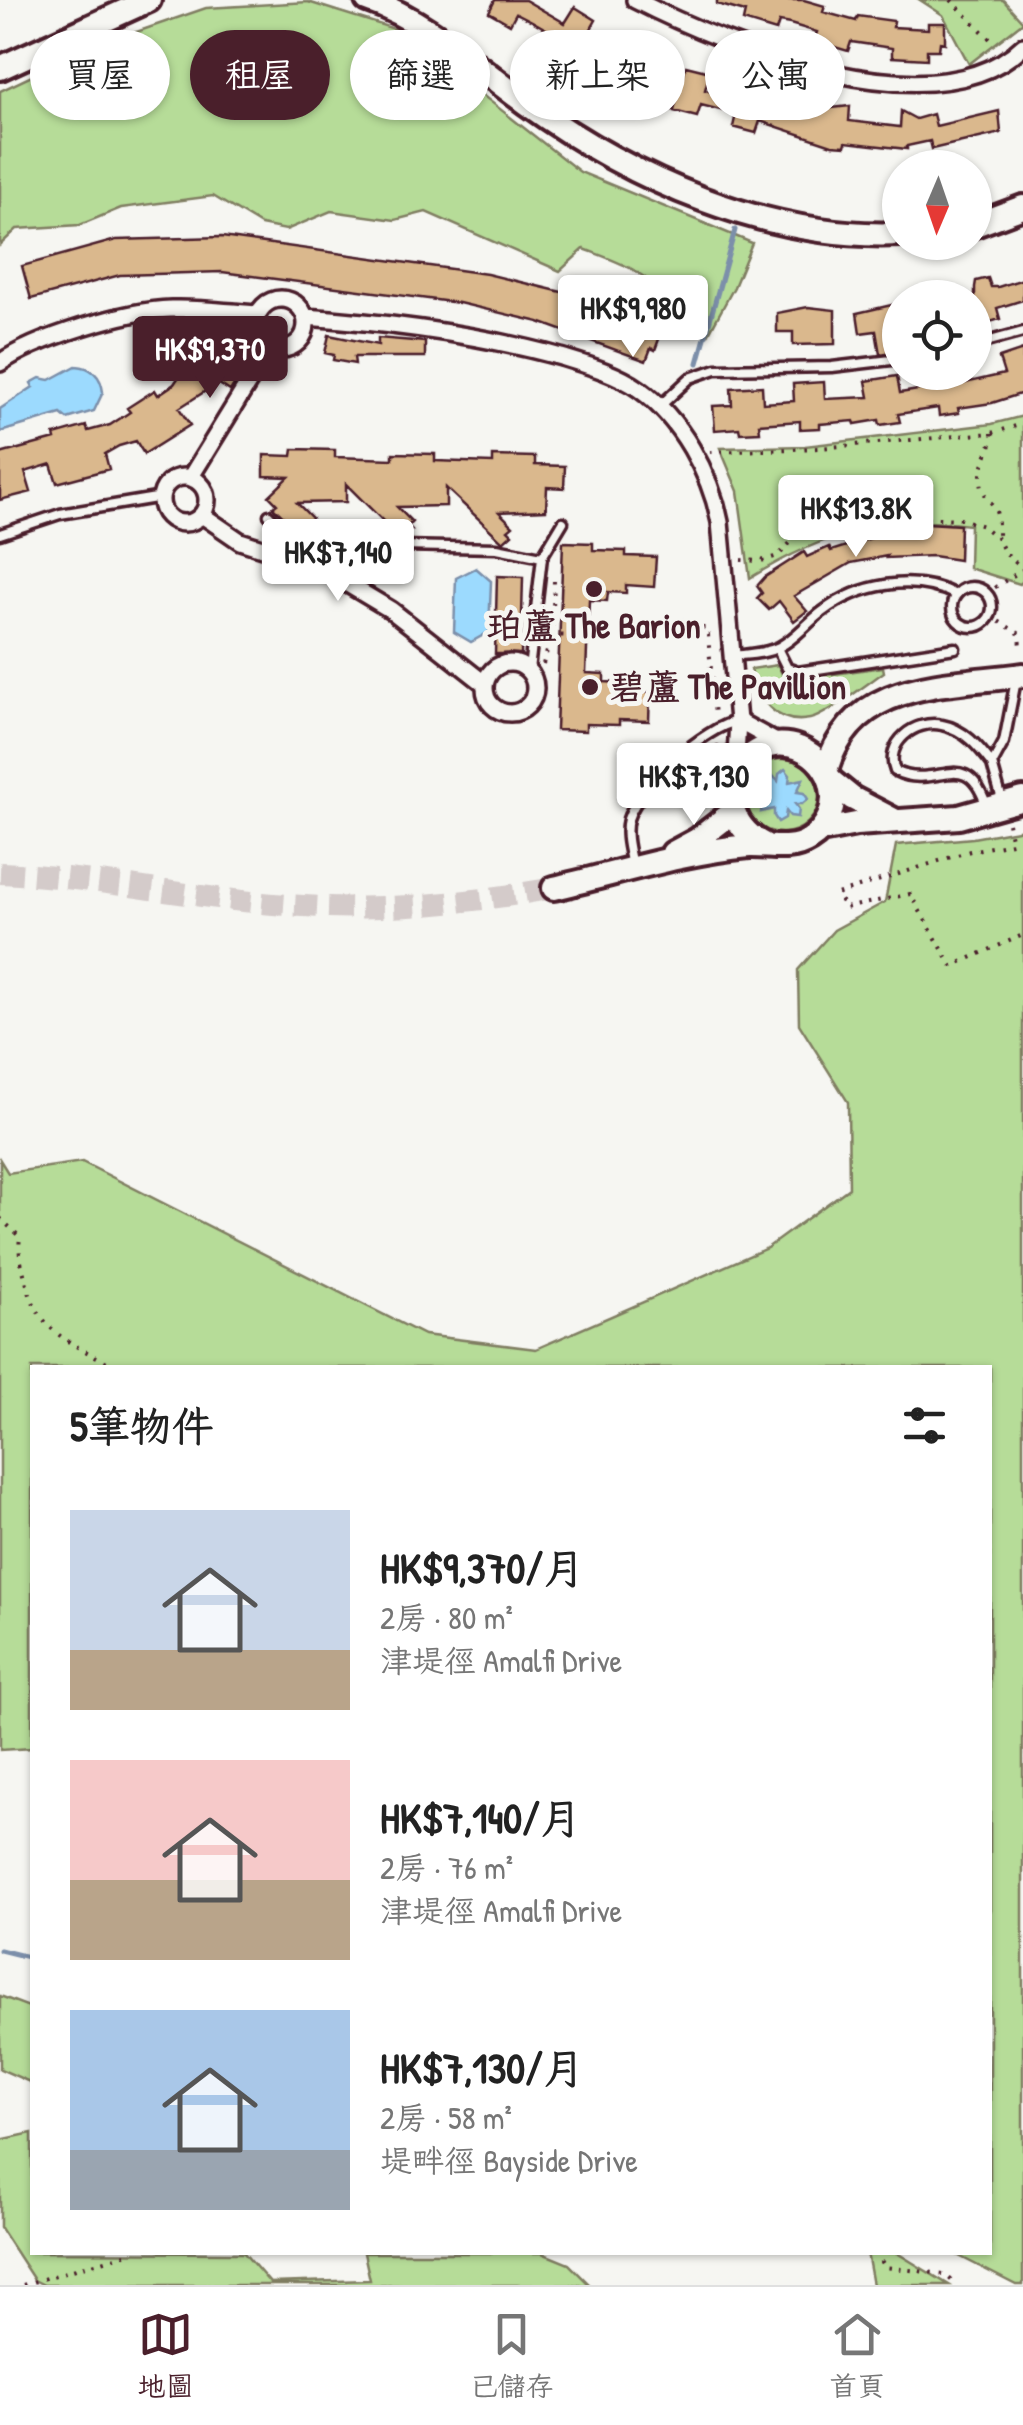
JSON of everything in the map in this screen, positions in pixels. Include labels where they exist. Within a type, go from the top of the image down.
[{"type":"street","points":[[0,68],[110,7],[149,0]]},
{"type":"street","points":[[367,0],[430,32],[560,128],[656,180],[720,204],[792,224],[882,234]]},
{"type":"street","points":[[635,0],[699,30],[777,58],[855,77],[935,82],[970,77],[1009,58],[1023,46]]},
{"type":"street","points":[[992,218],[1023,207]]},
{"type":"street","points":[[284,299],[298,306],[305,317],[305,330],[295,344],[271,346],[259,336],[258,314],[268,302],[284,299]]},
{"type":"street","points":[[0,364],[16,352],[79,328],[168,309],[258,314]]},
{"type":"street","points":[[305,317],[508,342],[596,367],[636,386],[660,406],[693,452],[715,496],[738,721],[725,777],[740,827],[765,845]]},
{"type":"street","points":[[190,478],[271,346]]},
{"type":"street","points":[[190,478],[198,481],[206,494],[206,508],[190,522],[175,521],[164,511],[162,497],[164,489],[175,479],[190,478]]},
{"type":"street","points":[[202,515],[240,541],[316,565],[392,610],[485,684]]},
{"type":"street","points":[[514,662],[529,670],[536,682],[530,704],[516,713],[493,706],[485,684],[499,665],[514,662]]},
{"type":"street","points":[[820,831],[833,804],[828,776],[838,741],[865,710],[890,696],[918,688],[1020,675]]},
{"type":"street","points":[[738,721],[752,732],[809,753],[828,776],[874,812],[898,821]]},
{"type":"street","points":[[725,777],[756,753],[848,726]]},
{"type":"street","points":[[554,888],[711,852],[765,845],[795,846],[820,831],[959,818],[1012,802]]},
{"type":"street","points":[[633,870],[697,840],[733,812]]},
{"type":"lane","points":[[992,340],[1023,332]]},
{"type":"lane","points":[[660,406],[690,378],[716,369],[832,367],[882,361]]},
{"type":"lane","points":[[0,534],[60,514],[162,497]]},
{"type":"lane","points":[[269,515],[292,539],[303,544],[497,548],[542,557]]},
{"type":"lane","points":[[529,670],[542,557],[563,522]]},
{"type":"lane","points":[[730,656],[777,648],[839,600],[887,584],[939,586],[956,595]]},
{"type":"lane","points":[[974,587],[986,592],[992,604],[990,616],[980,625],[961,624],[952,608],[956,595],[974,587]]},
{"type":"lane","points":[[777,648],[787,668],[798,672],[954,648]]},
{"type":"lane","points":[[992,764],[1004,742],[1020,675]]},
{"type":"lane","points":[[633,870],[626,833],[635,805],[656,779],[716,727],[738,721]]},
{"type":"lane","points":[[939,724],[958,731],[978,745],[1012,802],[965,774],[909,778],[895,771],[892,748],[920,727],[939,724]]},
{"type":"path","points":[[951,0],[1009,58]]},
{"type":"path","points":[[693,452],[819,448],[992,433],[1023,424]]},
{"type":"path","points":[[986,592],[1022,570],[1004,553],[994,506],[982,490],[981,465],[993,444],[992,433]]},
{"type":"path","points":[[741,560],[761,561],[778,556],[802,530],[892,516],[961,519],[982,526],[998,539]]},
{"type":"path","points":[[542,557],[554,568],[552,635],[708,635],[725,777]]},
{"type":"path","points":[[990,616],[1020,634],[1021,648]]},
{"type":"path","points":[[668,636],[668,628],[708,628]]},
{"type":"path","points":[[1012,802],[1012,843],[970,851],[838,894],[845,908],[910,894],[952,966],[1023,936]]},
{"type":"path","points":[[0,1218],[20,1237],[18,1251],[31,1304],[56,1336],[112,1365]]},
{"type":"path","points":[[23,2285],[122,2255]]},
{"type":"path","points":[[878,2255],[885,2267],[944,2274],[957,2285]]},
{"type":"green space","points":[[920,0],[1003,0],[1023,22],[969,64],[943,15]]},
{"type":"green space","points":[[308,2],[398,30],[350,30],[350,120],[490,120],[490,101],[580,172],[752,243],[709,333],[698,306],[667,301],[650,282],[620,263],[584,249],[560,271],[426,212],[395,220],[331,211],[286,230],[261,225],[213,196],[121,208],[80,225],[17,229],[0,245],[0,91],[30,77],[30,120],[170,120],[170,30],[142,30],[206,8]]},
{"type":"green space","points":[[1023,416],[1020,584],[969,568],[970,525],[939,522],[909,522],[855,531],[803,550],[750,578],[738,491],[720,448],[805,446],[992,424]]},
{"type":"green space","points":[[778,665],[782,674],[799,679],[883,667],[884,672],[826,712],[798,720],[770,708],[754,680],[751,669]]},
{"type":"green space","points":[[782,759],[808,770],[819,796],[808,822],[782,833],[756,822],[745,796],[756,770]]},
{"type":"green space","points":[[1023,829],[1023,2285],[957,2255],[992,2255],[992,1365],[30,1365],[30,1748],[0,1750],[0,1160],[8,1173],[82,1162],[424,1335],[536,1349],[767,1248],[849,1188],[848,1102],[799,1024],[798,970],[834,930],[885,902],[896,845]]},
{"type":"green space","points":[[0,1996],[30,2007],[30,2082],[0,2069]]},
{"type":"green space","points":[[30,2133],[30,2255],[246,2255],[270,2283],[370,2280],[364,2255],[547,2255],[569,2264],[590,2285],[44,2285],[34,2280],[0,2228],[0,2140]]},
{"type":"green space","points":[[867,2255],[900,2255],[949,2285],[873,2285]]},
{"type":"water","points":[[76,366],[91,370],[100,381],[103,392],[94,411],[67,419],[61,414],[0,432],[0,409],[33,387],[31,383],[40,378],[50,380]]},
{"type":"water","points":[[476,568],[491,581],[489,632],[471,642],[454,632],[456,578]]},
{"type":"water","points":[[785,769],[790,775],[789,782],[803,779],[797,792],[808,799],[795,804],[798,817],[786,811],[785,818],[778,822],[774,809],[761,812],[767,800],[755,793],[768,788],[765,775],[778,781]]},
{"type":"building","points":[[495,0],[525,0],[565,23],[575,7],[596,20],[590,30],[547,30],[516,13],[510,24],[489,12]]},
{"type":"building","points":[[717,0],[804,0],[825,6],[823,12],[856,21],[858,16],[894,21],[893,27],[928,29],[928,23],[945,23],[945,43],[940,42],[939,50],[927,50],[927,59],[892,57],[892,48],[851,42],[848,51],[845,30],[810,30],[779,22],[773,30],[743,21],[745,12],[717,4]]},
{"type":"building","points":[[686,66],[705,71],[705,106],[701,105],[697,117],[685,114]]},
{"type":"building","points":[[850,106],[849,121],[900,127],[901,111],[916,119],[933,114],[936,126],[999,111],[1001,133],[932,149],[930,141],[907,149],[846,142],[845,146],[832,145],[760,121],[756,133],[733,127],[735,120],[845,120],[845,107]]},
{"type":"building","points":[[222,237],[487,274],[570,294],[570,298],[662,331],[646,361],[539,322],[459,303],[222,272],[120,275],[31,299],[22,266],[116,240]]},
{"type":"building","points":[[1023,279],[1023,300],[997,308],[1000,319],[992,321],[992,287]]},
{"type":"building","points":[[808,307],[835,310],[835,344],[793,345],[793,332],[777,332],[777,313]]},
{"type":"building","points":[[882,307],[882,354],[876,331],[860,333],[857,313]]},
{"type":"building","points":[[213,326],[238,342],[230,355],[246,366],[230,391],[213,380],[207,390],[179,408],[190,425],[144,454],[136,441],[119,446],[105,454],[109,469],[57,483],[51,464],[25,472],[31,492],[0,500],[0,454],[86,426],[88,431],[110,425],[155,390],[158,395],[174,384]]},
{"type":"building","points":[[329,335],[378,345],[378,338],[425,342],[425,357],[354,357],[355,364],[333,360],[334,355],[325,353]]},
{"type":"building","points":[[1023,350],[1023,393],[958,408],[959,413],[939,416],[938,408],[898,414],[900,422],[880,425],[879,420],[855,424],[854,421],[800,429],[800,421],[759,424],[760,432],[740,433],[739,428],[715,430],[713,406],[732,405],[731,388],[762,386],[763,403],[794,401],[793,384],[824,382],[825,399],[869,397],[866,381],[882,378],[882,390],[900,393],[992,390],[992,377],[1004,374],[999,358]]},
{"type":"building","points":[[293,449],[335,450],[335,457],[393,459],[393,453],[435,454],[435,461],[493,463],[493,456],[535,457],[535,465],[565,466],[564,488],[547,487],[546,510],[499,512],[513,526],[508,530],[512,534],[503,542],[446,488],[446,506],[397,507],[412,522],[408,526],[412,530],[400,538],[346,484],[346,502],[297,503],[312,518],[308,523],[311,526],[302,535],[273,507],[277,504],[269,496],[289,477],[264,476],[264,455],[292,456]]},
{"type":"building","points":[[910,522],[960,525],[959,560],[887,556],[851,563],[794,596],[807,611],[794,621],[779,601],[769,610],[757,598],[762,593],[757,586],[765,577],[804,552],[807,557],[829,547],[831,551],[884,534],[883,528],[911,526]]},
{"type":"building","points":[[563,542],[593,543],[593,550],[626,551],[626,556],[656,557],[654,587],[626,585],[626,593],[608,592],[607,601],[589,600],[586,673],[604,674],[604,682],[622,683],[622,691],[650,692],[649,721],[586,724],[586,731],[556,730]]},
{"type":"building","points":[[497,576],[523,577],[521,654],[495,654]]},
{"type":"waterway","points":[[698,363],[735,230]]},
{"type":"waterway","points":[[0,1950],[30,1958]]},
{"type":"tunnel","points":[[0,873],[335,907],[429,904],[554,888]]},
{"type":"place","name":"珀蘆 The Barion","points":[[594,589]]},
{"type":"place","name":"碧蘆 The Pavillion","points":[[590,687]]}]
